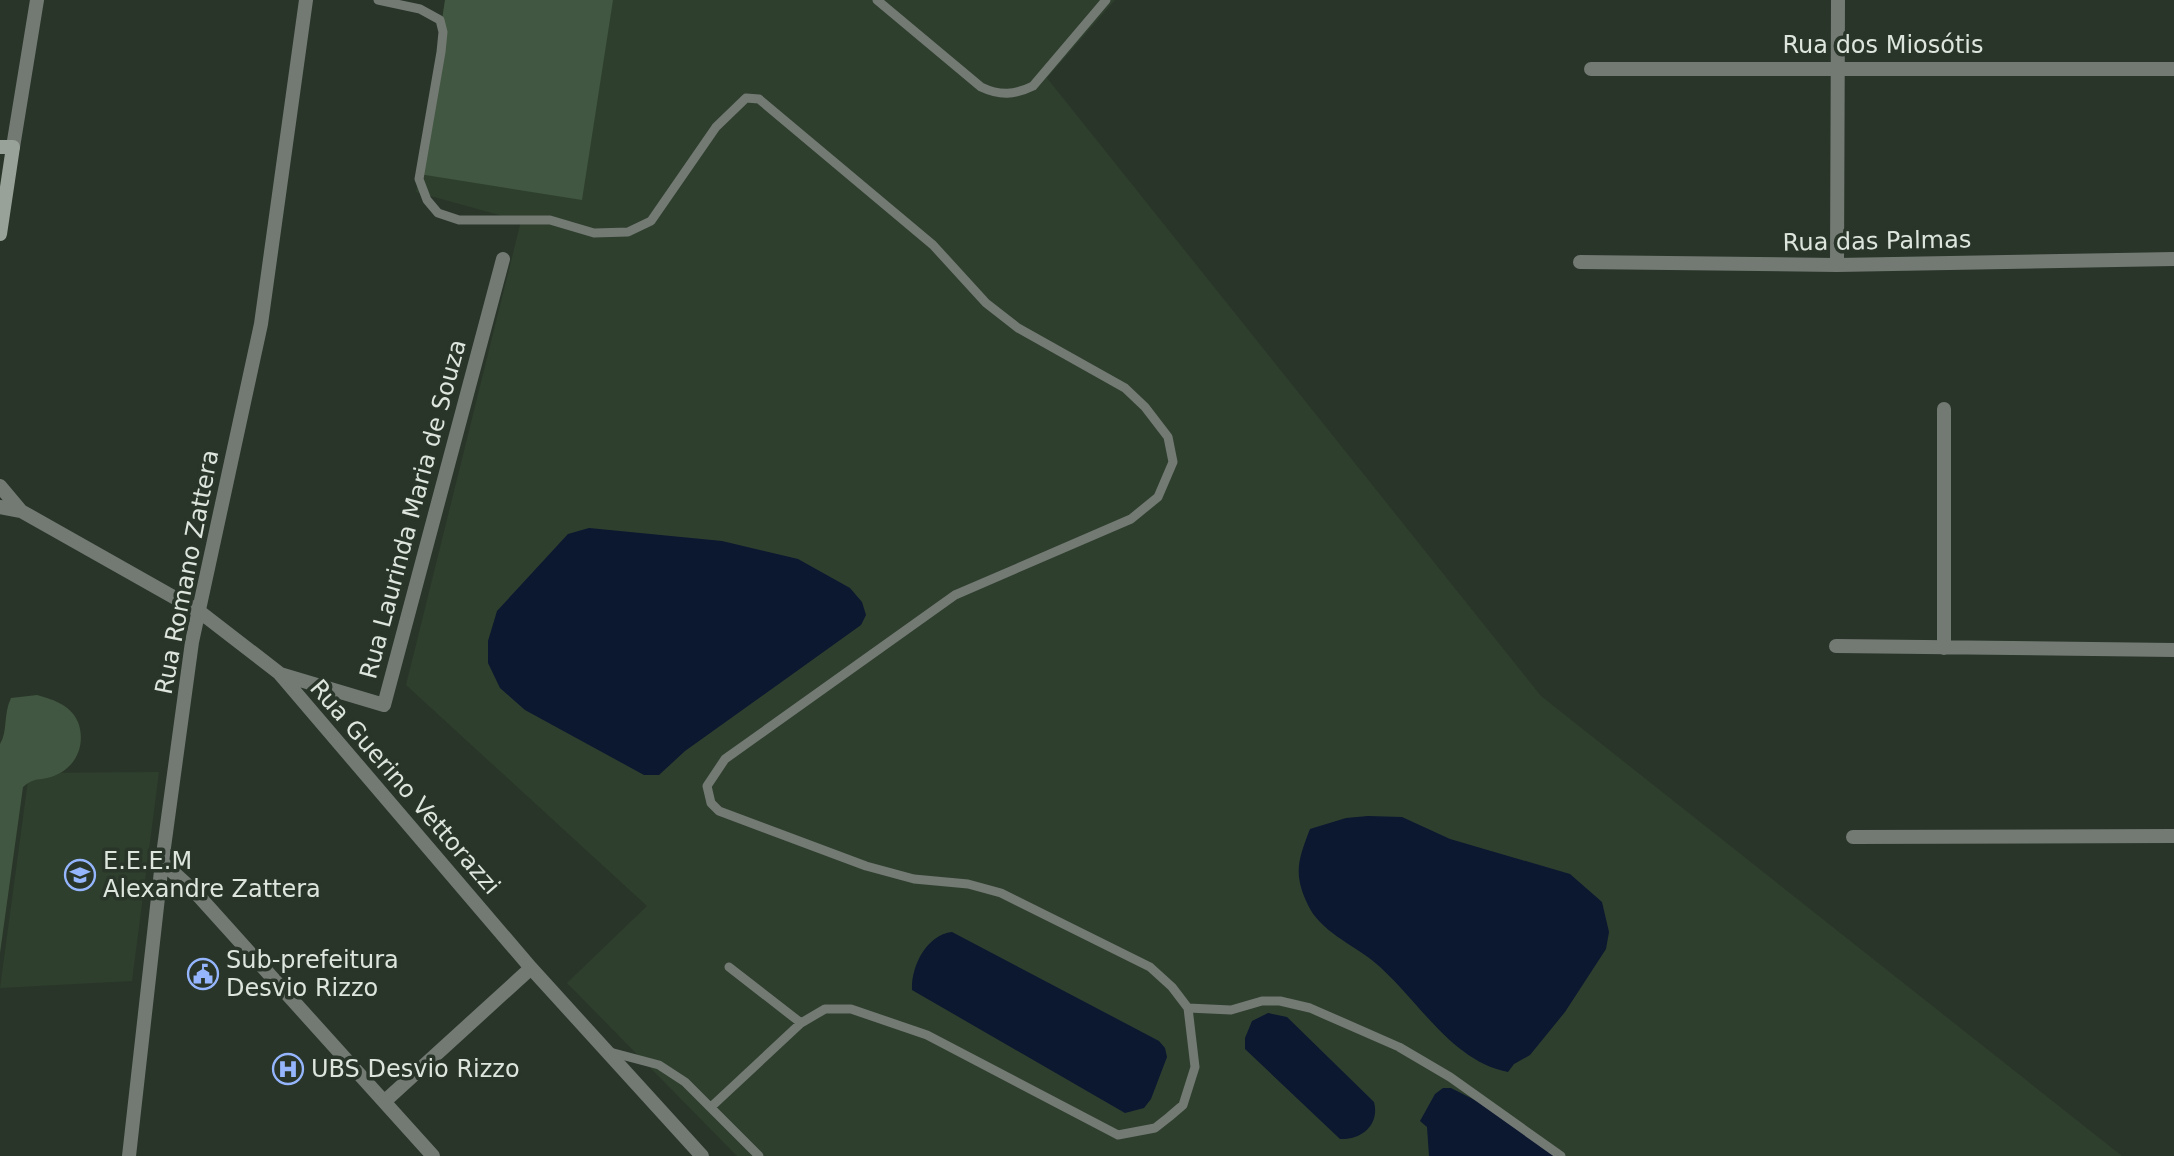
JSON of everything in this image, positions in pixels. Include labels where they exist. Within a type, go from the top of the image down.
[{"type":"street","points":[[0,234],[7,147],[37,0]]},
{"type":"street","name":"Rua Romano Zattera","points":[[129,1156],[162,862],[192,642],[261,324],[306,0]]},
{"type":"street","points":[[1838,0],[1838,265]]},
{"type":"street","name":"Rua dos Miosótis","points":[[1591,69],[2174,69]]},
{"type":"street","name":"Rua Laurinda Maria de Souza","points":[[279,673],[384,705],[503,259]]},
{"type":"street","name":"Rua das Palmas","points":[[1580,262],[1838,265],[2174,259]]},
{"type":"street","points":[[1944,409],[1944,648]]},
{"type":"street","name":"Rua Guerino Vettorazzi","points":[[0,486],[21,511]]},
{"type":"street","name":"Rua Guerino Vettorazzi","points":[[0,507],[21,511],[200,611],[279,673],[531,968],[702,1156]]},
{"type":"street","points":[[1836,646],[2174,650]]},
{"type":"street","points":[[1853,837],[2174,836]]},
{"type":"street","points":[[162,862],[196,893],[433,1156]]},
{"type":"street","points":[[385,1101],[531,968]]},
{"type":"lane","points":[[378,0],[420,9],[439,20],[443,32],[419,179],[427,200],[438,213],[459,219],[550,219],[594,233],[628,232],[651,221],[716,127],[746,98],[759,99],[933,245],[986,303],[1041,342],[1125,388],[1145,407],[1168,437],[1173,463],[1158,497],[1131,519],[955,595],[724,758],[710,777],[708,793],[719,811],[866,866],[914,879],[968,884],[1036,908],[1150,967],[1172,987],[1188,1008],[1195,1068],[1183,1105],[1155,1128],[1118,1135],[927,1035],[851,1009],[825,1009],[801,1023],[711,1107]]},
{"type":"lane","points":[[877,0],[981,87],[991,92],[1016,94],[1033,86],[1106,0]]},
{"type":"lane","points":[[729,967],[801,1023]]},
{"type":"lane","points":[[1188,1008],[1231,1010],[1262,1002],[1280,1001],[1310,1009],[1399,1047],[1450,1077],[1561,1156]]},
{"type":"lane","points":[[610,1052],[659,1065],[685,1082],[758,1156]]},
{"type":"shaded area","points":[[445,0],[1115,0],[1047,78],[1541,696],[2122,1156],[737,1156],[567,983],[647,906],[406,685],[521,221],[416,192]]},
{"type":"shaded area","points":[[445,0],[613,0],[582,200],[419,174]]},
{"type":"shaded area","points":[[37,695],[68,708],[79,725],[81,743],[75,758],[64,771],[32,781],[23,787],[0,953],[0,744],[11,698]]},
{"type":"shaded area","name":"E.E.E.M Alexandre Zattera","points":[[159,772],[132,981],[0,988],[29,773]]},
{"type":"water","points":[[589,528],[722,541],[798,559],[850,588],[862,602],[866,615],[861,625],[685,751],[659,775],[644,775],[525,710],[500,688],[488,663],[488,641],[497,611],[568,534]]},
{"type":"water","points":[[1402,817],[1450,839],[1570,874],[1602,902],[1609,932],[1606,949],[1565,1012],[1530,1055],[1514,1064],[1508,1072],[1487,1066],[1451,1041],[1389,975],[1328,930],[1308,905],[1300,884],[1299,867],[1310,829],[1346,818]]},
{"type":"water","points":[[952,932],[1159,1041],[1165,1048],[1167,1057],[1151,1099],[1144,1108],[1125,1113],[912,990],[914,972],[922,954],[935,939]]},
{"type":"water","points":[[1268,1013],[1287,1017],[1374,1102],[1372,1124],[1362,1134],[1340,1139],[1245,1049],[1245,1038],[1252,1021]]},
{"type":"water","points":[[1443,1088],[1451,1088],[1506,1116],[1555,1156],[1429,1156],[1427,1127],[1420,1121],[1435,1094]]},
{"type":"place","name":"E.E.E.M Alexandre Zattera","points":[[80,875]]},
{"type":"place","name":"Sub-prefeitura Desvio Rizzo","points":[[203,974]]},
{"type":"place","name":"UBS Desvio Rizzo","points":[[288,1069]]}]
